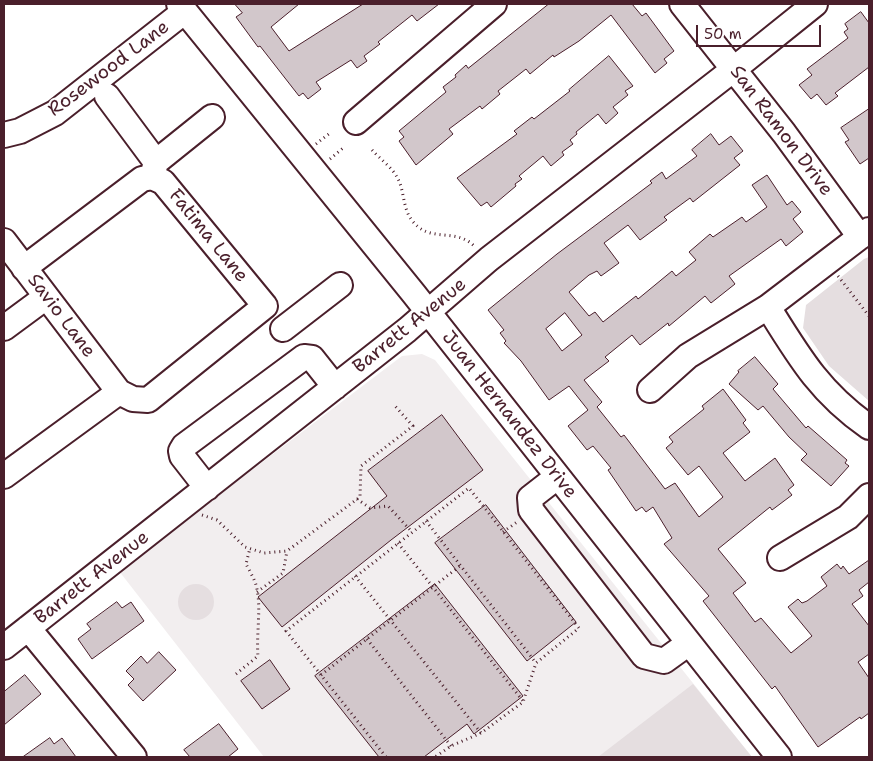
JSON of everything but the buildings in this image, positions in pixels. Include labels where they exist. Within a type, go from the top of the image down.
[{"type":"street","points":[[356,122],[494,4]]},
{"type":"street","name":"San Ramon Drive","points":[[682,4],[865,233]]},
{"type":"street","name":"Barrett Avenue","points":[[4,647],[208,488],[428,312],[489,260],[734,69],[814,4]]},
{"type":"street","name":"Rosewood Lane","points":[[4,135],[20,131],[55,113],[182,7]]},
{"type":"street","name":"Juan Hernandez Drive","points":[[182,7],[428,312],[779,757]]},
{"type":"street","points":[[107,96],[154,170],[212,118]]},
{"type":"street","name":"Fatima Lane","points":[[24,268],[154,170],[266,306],[289,337],[340,286]]},
{"type":"street","points":[[650,390],[688,356],[768,307],[865,233]]},
{"type":"street","name":"Savio Lane","points":[[4,241],[119,392]]},
{"type":"street","points":[[4,328],[46,297]]},
{"type":"street","points":[[4,476],[119,392],[133,399],[148,400],[266,306]]},
{"type":"street","points":[[768,307],[812,376],[832,399],[869,427]]},
{"type":"street","points":[[208,488],[182,456],[181,451],[184,446],[304,357],[312,358],[335,387]]},
{"type":"street","points":[[558,477],[530,498],[532,510],[644,656],[664,662],[689,643]]},
{"type":"street","points":[[780,558],[848,517],[869,496]]},
{"type":"street","points":[[28,628],[134,757]]},
{"type":"path","points":[[316,144],[330,133]]},
{"type":"path","points":[[330,160],[343,148]]},
{"type":"path","points":[[372,150],[398,178],[410,219],[430,234],[453,235],[470,242],[475,247]]},
{"type":"path","points":[[838,276],[869,316]]},
{"type":"path","points":[[201,515],[217,520],[250,548],[264,553],[287,551],[360,497],[361,466],[413,426],[395,406]]},
{"type":"path","points":[[386,757],[286,631],[469,488],[579,628],[536,663],[523,702],[481,733],[451,746],[435,757]]},
{"type":"path","points":[[357,499],[370,508],[388,506],[412,532]]},
{"type":"path","points":[[426,521],[536,663]]},
{"type":"path","points":[[398,543],[523,702]]},
{"type":"path","points":[[236,674],[258,656],[256,584],[246,564],[250,548]]},
{"type":"path","points":[[257,592],[283,573],[287,551]]},
{"type":"path","points":[[321,675],[460,566]]},
{"type":"path","points":[[355,576],[481,733]]},
{"type":"path","points":[[367,639],[451,746]]},
{"type":"shaded area","points":[[869,257],[869,401],[829,366],[803,328],[806,305]]},
{"type":"shaded area","points":[[422,354],[435,360],[752,757],[264,757],[119,571],[402,356]]},
{"type":"shaded area","points":[[196,584],[208,590],[214,602],[208,614],[196,620],[184,614],[178,602],[184,590]]},
{"type":"shaded area","points":[[693,684],[752,757],[598,757]]}]
